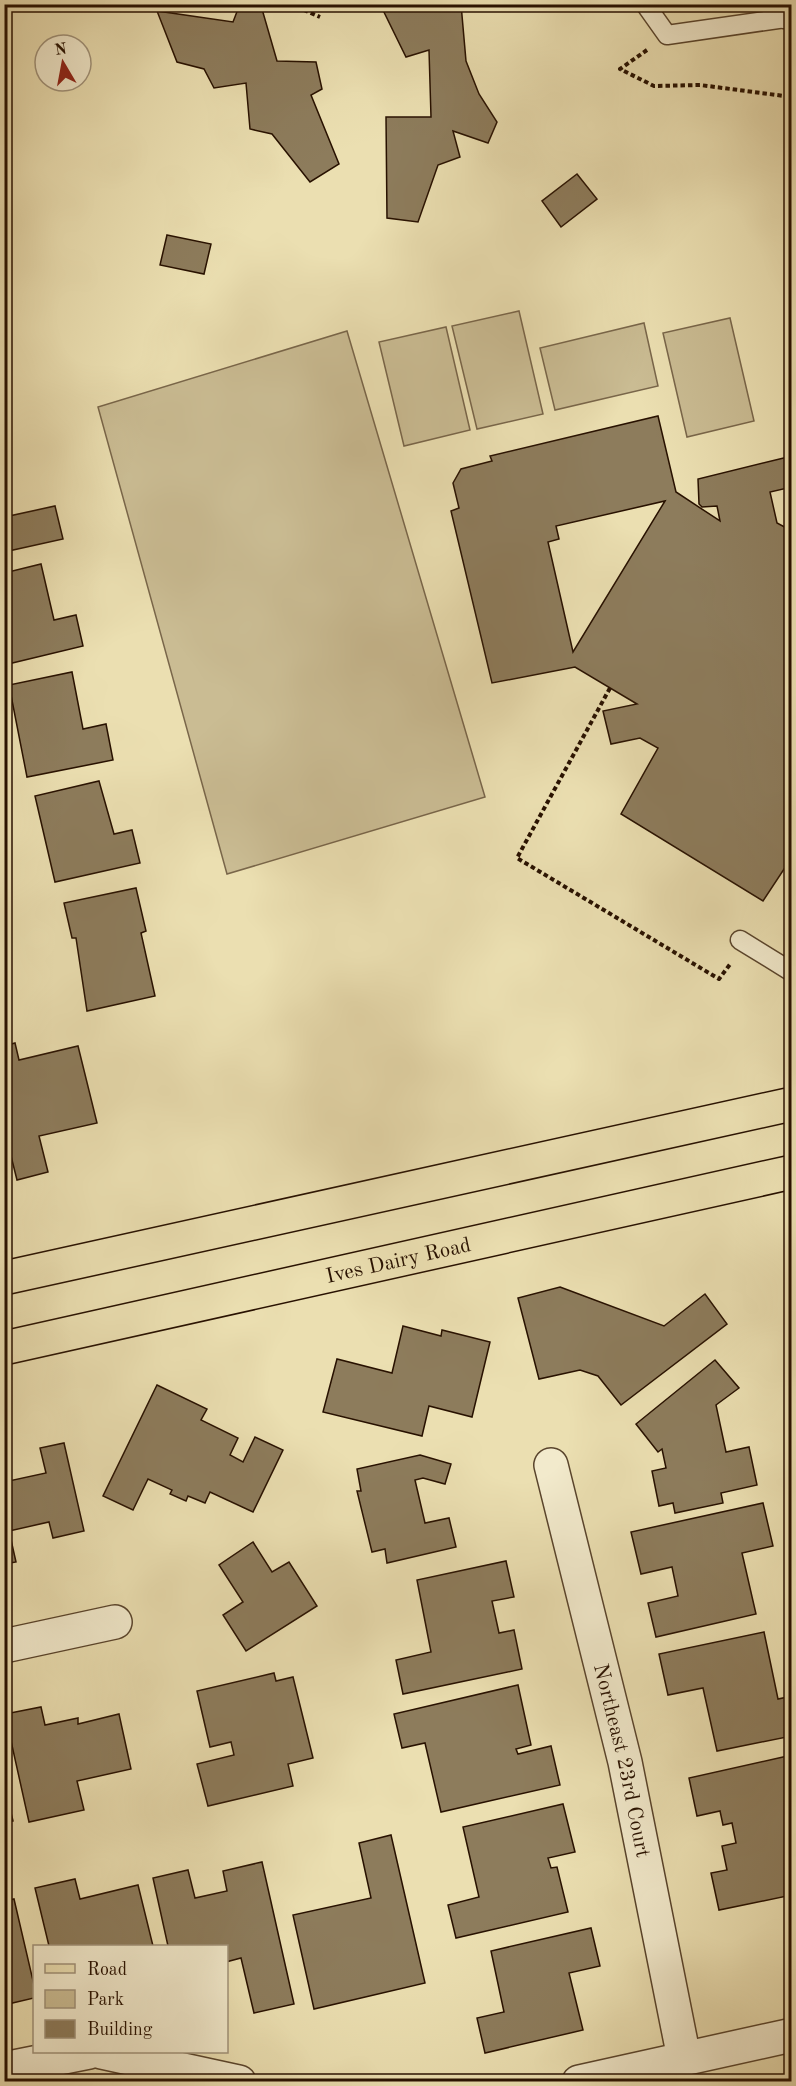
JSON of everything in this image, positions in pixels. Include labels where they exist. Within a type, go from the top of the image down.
[{"type":"main road","points":[[4,1278],[792,1104]]},
{"type":"main road","name":"Ives Dairy Road","points":[[4,1348],[792,1172]]},
{"type":"street","name":"Northeast 23rd Court","points":[[551,1466],[625,1762],[684,2058]]},
{"type":"street","points":[[4,1646],[115,1622]]},
{"type":"street","points":[[579,2082],[792,2035]]},
{"type":"street","points":[[4,2070],[84,2053]]},
{"type":"street","points":[[106,2053],[239,2082]]},
{"type":"lane","points":[[645,4],[667,35],[788,18]]},
{"type":"lane","points":[[772,4],[788,18]]},
{"type":"lane","points":[[743,942],[792,972]]},
{"type":"path","points":[[290,4],[320,17]]},
{"type":"path","points":[[667,35],[620,69],[654,86],[700,85],[792,96]]},
{"type":"path","points":[[610,688],[517,858],[719,979],[743,942]]},
{"type":"green space","points":[[519,311],[543,414],[477,429],[452,326]]},
{"type":"green space","points":[[730,318],[754,421],[687,437],[663,333]]},
{"type":"green space","points":[[644,323],[658,386],[555,410],[540,348]]},
{"type":"green space","points":[[446,327],[470,430],[404,446],[379,342]]},
{"type":"green space","points":[[347,331],[485,797],[227,874],[98,407]]},
{"type":"building","points":[[380,4],[461,4],[466,61],[479,94],[497,122],[488,143],[453,131],[460,157],[438,165],[418,222],[387,218],[386,117],[431,117],[429,50],[406,57]]},
{"type":"building","points":[[238,9],[262,9],[277,61],[316,62],[322,89],[311,95],[339,164],[310,182],[272,134],[250,129],[246,83],[214,88],[204,69],[177,62],[157,11],[233,22]]},
{"type":"building","points":[[577,174],[597,199],[561,227],[542,201]]},
{"type":"building","points":[[167,235],[211,244],[204,274],[160,265]]},
{"type":"building","points":[[658,416],[676,492],[720,521],[717,506],[702,507],[699,504],[698,479],[792,456],[792,487],[770,492],[777,523],[792,531],[792,857],[763,901],[621,814],[658,748],[640,738],[611,744],[603,711],[637,704],[575,667],[492,683],[451,511],[459,508],[453,483],[461,469],[492,461],[490,456]],"holes":[[[665,501],[573,652],[548,542],[559,539],[556,526]]]},
{"type":"building","points":[[4,497],[9,516],[55,506],[63,539],[4,552]]},
{"type":"building","points":[[41,564],[54,620],[76,615],[83,646],[4,665],[4,573]]},
{"type":"building","points":[[72,672],[83,729],[106,724],[113,760],[27,777],[9,685]]},
{"type":"building","points":[[99,781],[114,834],[132,830],[140,863],[55,882],[35,796]]},
{"type":"building","points":[[136,888],[146,931],[141,933],[155,996],[87,1011],[76,938],[72,938],[64,903]]},
{"type":"building","points":[[15,1043],[19,1060],[78,1046],[97,1123],[39,1136],[48,1172],[17,1180],[4,1128],[4,1046]]},
{"type":"building","points":[[560,1287],[664,1326],[705,1294],[727,1324],[621,1405],[598,1376],[580,1370],[539,1379],[518,1298]]},
{"type":"building","points":[[403,1326],[441,1336],[442,1330],[490,1342],[472,1417],[429,1406],[422,1436],[323,1412],[337,1359],[392,1373]]},
{"type":"building","points":[[715,1360],[739,1388],[716,1405],[726,1452],[749,1447],[757,1485],[721,1493],[723,1503],[675,1513],[673,1503],[659,1506],[652,1471],[666,1468],[662,1449],[658,1452],[636,1424]]},
{"type":"building","points":[[157,1385],[207,1409],[201,1420],[238,1438],[230,1455],[243,1462],[255,1437],[283,1450],[253,1512],[210,1492],[205,1503],[188,1496],[186,1501],[170,1494],[172,1490],[148,1479],[133,1510],[103,1496]]},
{"type":"building","points":[[64,1443],[84,1531],[53,1538],[49,1522],[9,1531],[16,1562],[4,1564],[4,1482],[46,1473],[40,1448]]},
{"type":"building","points":[[420,1455],[451,1464],[445,1484],[423,1478],[415,1480],[425,1523],[449,1518],[456,1547],[387,1563],[385,1549],[372,1552],[357,1491],[361,1491],[357,1469]]},
{"type":"building","points":[[763,1503],[773,1546],[742,1553],[756,1614],[656,1637],[648,1603],[678,1596],[672,1567],[641,1574],[631,1532]]},
{"type":"building","points":[[253,1542],[272,1572],[289,1562],[317,1606],[246,1651],[223,1615],[243,1602],[219,1565]]},
{"type":"building","points":[[506,1561],[514,1597],[492,1601],[499,1633],[514,1630],[522,1669],[403,1694],[396,1660],[431,1652],[417,1580]]},
{"type":"building","points":[[764,1632],[778,1699],[792,1696],[792,1736],[717,1751],[703,1688],[668,1695],[659,1654]]},
{"type":"building","points":[[274,1673],[276,1681],[293,1677],[313,1758],[288,1764],[293,1786],[208,1806],[197,1764],[234,1755],[231,1742],[210,1747],[197,1691]]},
{"type":"building","points":[[518,1685],[531,1745],[516,1749],[518,1754],[551,1746],[560,1785],[441,1812],[425,1743],[402,1748],[394,1714]]},
{"type":"building","points":[[41,1707],[45,1725],[78,1718],[78,1724],[119,1714],[131,1769],[77,1781],[84,1810],[29,1822],[5,1714]]},
{"type":"building","points":[[792,1755],[792,1802],[789,1803],[792,1895],[719,1910],[711,1873],[727,1870],[722,1846],[736,1843],[732,1823],[723,1825],[720,1811],[697,1816],[689,1778]]},
{"type":"building","points":[[4,1784],[13,1821],[4,1823]]},
{"type":"building","points":[[563,1804],[575,1852],[548,1858],[551,1868],[557,1867],[568,1912],[456,1938],[448,1905],[479,1897],[463,1827]]},
{"type":"building","points":[[391,1835],[425,1983],[314,2009],[293,1915],[371,1898],[359,1843]]},
{"type":"building","points":[[262,1862],[294,2004],[254,2013],[241,1958],[228,1961],[228,1945],[168,1945],[153,1878],[188,1870],[195,1898],[227,1891],[223,1871]]},
{"type":"building","points":[[75,1879],[80,1899],[138,1885],[153,1945],[49,1945],[35,1888]]},
{"type":"building","points":[[14,1899],[33,1981],[33,1998],[4,2005],[4,1901]]},
{"type":"building","points":[[591,1928],[600,1966],[569,1973],[583,2030],[485,2053],[477,2018],[504,2012],[491,1951]]}]
